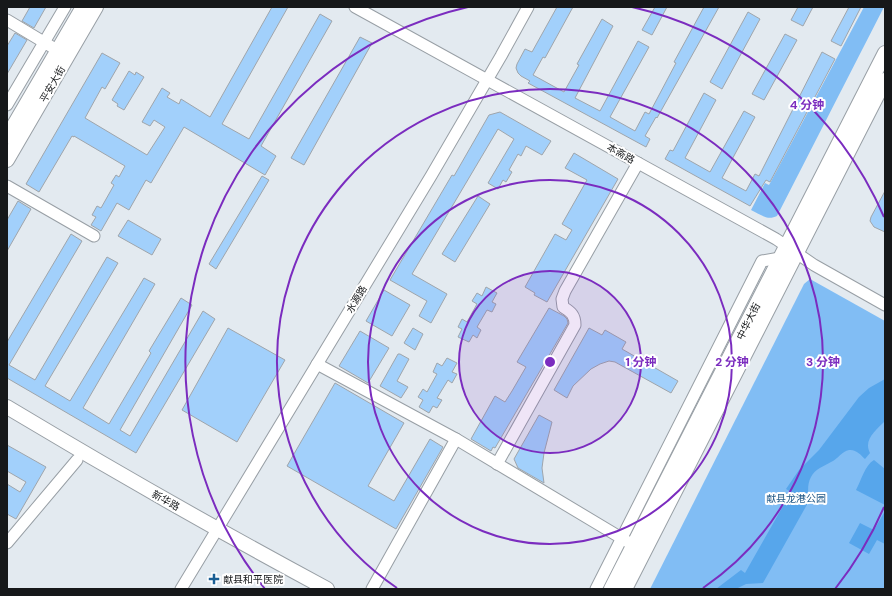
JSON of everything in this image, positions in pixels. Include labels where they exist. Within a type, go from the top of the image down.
[{"type":"main road","name":"平安大街","points":[[7,137],[83,7]]},
{"type":"main road","name":"平安大街","points":[[7,160],[96,7]]},
{"type":"main road","name":"中华大街","points":[[625,589],[885,53]]},
{"type":"main road","name":"中华大街","points":[[611,589],[628,542],[885,80]]},
{"type":"main road","name":"新华路","points":[[7,407],[307,589]]},
{"type":"main road","name":"新华路","points":[[7,418],[77,460],[215,533],[327,589]]},
{"type":"street","points":[[7,105],[65,7]]},
{"type":"street","name":"本斋路","points":[[355,7],[776,238],[788,252],[885,305]]},
{"type":"street","name":"水源路","points":[[181,589],[488,80],[528,7]]},
{"type":"street","points":[[7,20],[57,50]]},
{"type":"street","points":[[497,464],[575,325],[575,318],[572,313],[564,307],[562,299],[565,291],[638,163]]},
{"type":"street","points":[[7,186],[94,236]]},
{"type":"street","points":[[317,364],[456,439],[628,542],[596,589]]},
{"type":"street","points":[[372,589],[456,439]]},
{"type":"street","points":[[7,543],[77,460]]},
{"type":"green space","points":[[864,7],[884,7],[777,216],[770,218],[751,210],[765,183],[769,185]]},
{"type":"green space","name":"献县龙港公园","points":[[810,279],[885,321],[885,589],[650,589],[804,284]]},
{"type":"shaded area","points":[[885,379],[885,421],[874,432],[869,440],[868,448],[870,453],[865,459],[856,451],[849,450],[842,453],[833,461],[823,466],[813,474],[808,486],[809,501],[763,583],[746,584],[736,589],[716,589],[741,570],[745,573],[791,492],[786,489],[799,470],[819,450],[859,397],[869,388]]},
{"type":"shaded area","points":[[874,460],[885,469],[885,505],[856,490],[866,469]]},
{"type":"shaded area","points":[[885,511],[885,544],[877,540],[869,554],[849,543],[860,523],[874,530]]},
{"type":"building","points":[[30,7],[46,7],[34,28],[22,21]]},
{"type":"building","points":[[272,7],[288,7],[222,124],[249,139],[320,14],[332,21],[261,146],[276,156],[265,175],[184,127],[151,183],[146,180],[129,210],[117,203],[101,231],[91,225],[96,217],[92,215],[97,206],[101,208],[114,185],[111,183],[116,175],[119,177],[125,166],[72,136],[39,192],[26,184],[102,53],[120,63],[105,89],[102,87],[85,118],[147,155],[165,127],[154,120],[150,126],[142,122],[162,88],[170,93],[167,97],[179,104],[181,99],[210,117]]},
{"type":"building","points":[[557,7],[573,7],[545,58],[543,57],[533,75],[564,92],[579,65],[577,64],[602,19],[613,26],[575,98],[600,111],[638,41],[649,47],[610,117],[635,131],[645,112],[649,114],[676,63],[674,62],[704,7],[719,7],[657,118],[656,117],[645,136],[650,139],[646,147],[528,83],[530,81],[518,73],[516,68],[517,64],[525,49],[532,52]]},
{"type":"building","points":[[655,7],[667,7],[652,35],[642,30]]},
{"type":"building","points":[[798,7],[813,7],[803,26],[791,20]]},
{"type":"building","points":[[849,7],[861,7],[841,46],[831,41]]},
{"type":"building","points":[[748,12],[760,19],[722,89],[710,82]]},
{"type":"building","points":[[15,33],[27,40],[7,74],[7,46]]},
{"type":"building","points":[[785,34],[797,40],[764,100],[752,94]]},
{"type":"building","points":[[360,37],[372,43],[304,165],[291,158]]},
{"type":"building","points":[[822,52],[835,59],[770,182],[766,180],[750,206],[665,159],[670,150],[673,151],[704,93],[716,100],[685,158],[710,172],[744,111],[755,117],[722,178],[746,191],[755,174],[759,176]]},
{"type":"building","points":[[129,71],[135,75],[136,72],[144,77],[124,110],[117,106],[118,104],[112,100]]},
{"type":"building","points":[[500,112],[551,141],[542,155],[526,146],[521,156],[518,154],[509,170],[512,172],[506,182],[503,180],[498,189],[488,183],[514,139],[498,129],[412,274],[447,294],[431,323],[419,316],[427,301],[390,280],[452,175],[454,176],[489,115]]},
{"type":"building","points":[[574,153],[618,179],[547,302],[534,295],[535,293],[525,287],[555,234],[566,240],[572,230],[562,224],[587,180],[565,168]]},
{"type":"building","points":[[262,176],[269,180],[216,269],[209,264]]},
{"type":"building","points":[[885,191],[885,232],[874,227],[870,221]]},
{"type":"building","points":[[478,196],[490,204],[455,262],[442,254]]},
{"type":"building","points":[[18,201],[31,209],[7,251],[7,220]]},
{"type":"building","points":[[128,220],[161,239],[152,255],[118,236]]},
{"type":"building","points":[[71,234],[82,241],[9,365],[35,380],[107,257],[118,263],[45,386],[70,401],[144,278],[155,284],[83,408],[109,424],[151,353],[149,351],[181,298],[192,305],[120,430],[130,436],[203,311],[215,319],[136,453],[7,378],[7,342]]},
{"type":"building","points":[[486,287],[497,293],[492,302],[496,304],[492,312],[487,310],[477,327],[481,330],[477,338],[473,335],[469,342],[458,337],[462,329],[458,327],[462,319],[467,322],[477,304],[472,301],[477,293],[482,296]]},
{"type":"building","points":[[384,290],[410,305],[392,336],[366,321]]},
{"type":"building","points":[[549,308],[564,316],[568,323],[495,448],[493,447],[491,451],[471,439],[495,396],[505,402],[512,391],[526,367],[517,362]]},
{"type":"building","points":[[228,328],[285,360],[237,442],[182,410]]},
{"type":"building","points":[[413,328],[423,334],[415,350],[404,343]]},
{"type":"building","points":[[589,328],[602,335],[605,330],[626,342],[622,349],[678,381],[671,393],[615,362],[609,361],[591,369],[573,386],[567,398],[554,390]]},
{"type":"building","points":[[360,331],[389,348],[368,383],[339,366]]},
{"type":"building","points":[[398,354],[409,359],[397,381],[408,387],[401,398],[380,386]]},
{"type":"building","points":[[447,358],[457,363],[452,372],[457,374],[452,383],[448,380],[437,398],[442,400],[437,408],[433,406],[429,413],[419,407],[423,400],[418,397],[423,389],[427,392],[437,374],[433,372],[437,363],[442,366]]},
{"type":"building","points":[[335,383],[404,423],[368,486],[394,501],[430,439],[443,447],[396,529],[287,466]]},
{"type":"building","points":[[539,415],[552,422],[544,453],[542,468],[544,483],[518,468],[514,459]]},
{"type":"building","points":[[7,445],[46,467],[16,519],[7,514],[7,484],[20,492],[26,482],[7,471]]},
{"type":"place","name":"献县和平医院","points":[[214,579]]}]
